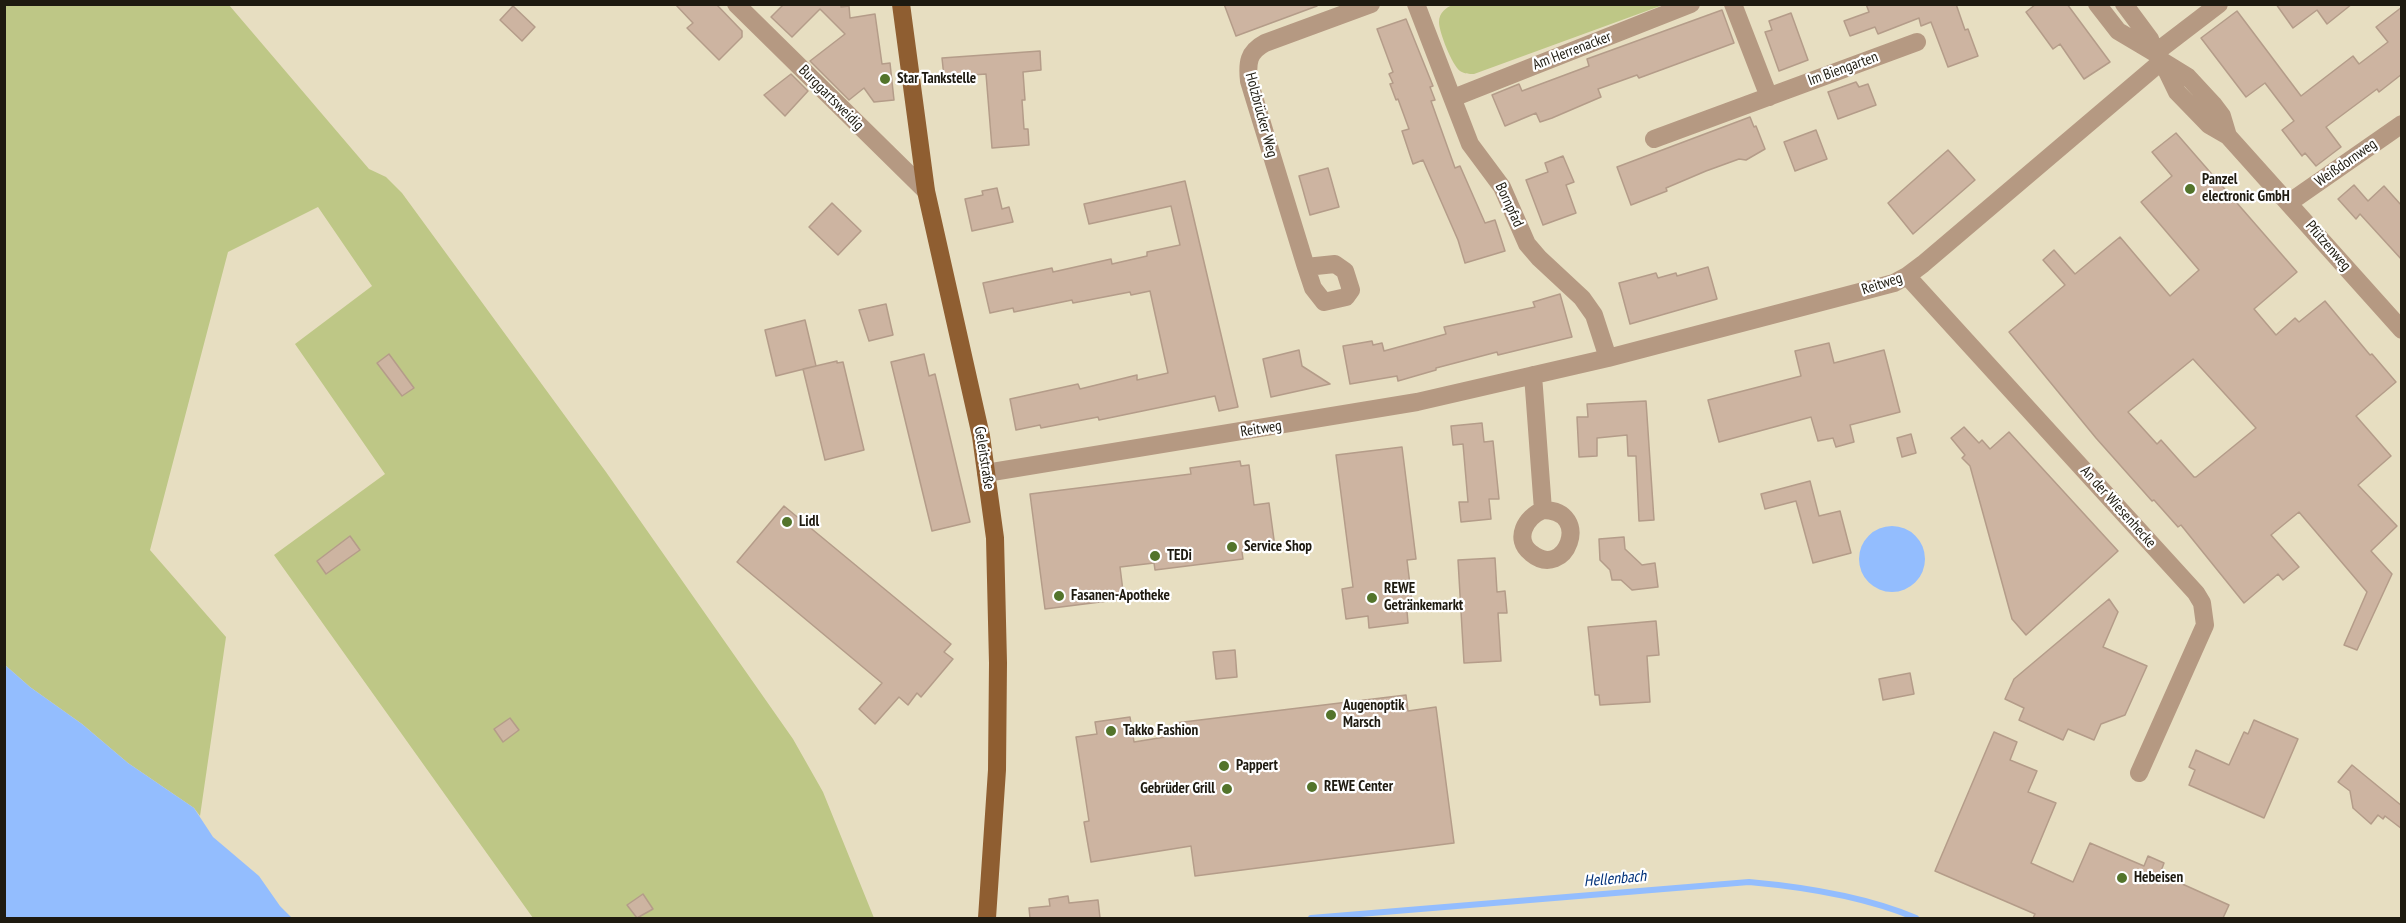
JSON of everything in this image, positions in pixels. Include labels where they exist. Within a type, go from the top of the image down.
[{"type":"main road","name":"Geleitstraße","points":[[901,4],[926,191],[970,382],[995,538],[998,663],[997,770],[987,918]]},
{"type":"street","name":"Burggartsweidig","points":[[736,4],[926,191]]},
{"type":"street","name":"Holzbrücker Weg","points":[[1306,267],[1249,81],[1248,60],[1252,52],[1265,43],[1371,4]]},
{"type":"street","name":"Am Herrenacker","points":[[1453,98],[1691,4]]},
{"type":"street","points":[[1733,4],[1769,97]]},
{"type":"street","points":[[2097,4],[2118,31],[2158,57]]},
{"type":"street","name":"Pfützenweg","points":[[2124,4],[2150,39],[2177,92],[2209,124],[2229,136],[2402,330]]},
{"type":"street","name":"Reitweg","points":[[986,472],[1417,402],[1608,358],[1894,283],[1907,276],[2219,4]]},
{"type":"street","name":"Bornpfad","points":[[1420,6],[1470,144],[1502,187],[1527,244],[1588,306],[1594,315],[1608,358]]},
{"type":"street","name":"Im Biengarten","points":[[1654,139],[1917,42]]},
{"type":"street","name":"Weißdornweg","points":[[2289,202],[2402,124]]},
{"type":"street","name":"An der Wiesenhecke","points":[[1907,276],[2196,592],[2202,603],[2205,625],[2139,773]]},
{"type":"street","points":[[1533,375],[1543,510]]},
{"type":"green space","points":[[4,5],[229,5],[369,169],[386,177],[402,193],[606,472],[793,739],[823,792],[874,918],[533,918],[274,555],[385,474],[295,344],[372,286],[318,207],[228,252],[150,550],[226,637],[200,816],[194,808],[128,763],[82,724],[30,687],[5,665]]},
{"type":"green space","points":[[1453,5],[1663,5],[1469,74],[1457,68],[1441,33],[1440,16],[1445,9]]},
{"type":"water","points":[[1892,526],[1905,529],[1915,536],[1922,546],[1925,559],[1922,572],[1915,582],[1905,589],[1892,592],[1879,589],[1869,582],[1862,572],[1859,559],[1862,546],[1869,536],[1879,529]]},
{"type":"water","points":[[5,665],[30,687],[82,724],[128,763],[194,808],[213,837],[259,876],[280,906],[292,918],[5,918]]},
{"type":"building","points":[[675,4],[716,4],[742,31],[742,37],[719,60],[687,28],[693,23]]},
{"type":"building","points":[[784,4],[841,4],[841,7],[849,6],[850,18],[875,14],[882,64],[890,63],[894,100],[874,102],[864,88],[849,100],[810,61],[845,34],[820,9],[792,37],[771,17]]},
{"type":"building","points":[[1224,4],[1316,4],[1317,6],[1236,36]]},
{"type":"building","points":[[1866,4],[1956,4],[1965,30],[1968,29],[1978,56],[1948,67],[1931,22],[1921,26],[1919,18],[1878,34],[1875,27],[1850,36],[1844,21],[1869,12]]},
{"type":"building","points":[[2036,4],[2067,4],[2110,62],[2084,79],[2060,44],[2053,49],[2026,12]]},
{"type":"building","points":[[2276,4],[2352,4],[2327,24],[2317,10],[2293,28]]},
{"type":"building","points":[[513,6],[535,27],[522,41],[500,20]]},
{"type":"building","points":[[2402,7],[2402,74],[2379,92],[2377,89],[2326,127],[2341,147],[2316,166],[2305,153],[2302,156],[2282,130],[2294,121],[2265,83],[2246,97],[2201,38],[2237,11],[2301,96],[2353,56],[2359,64],[2388,42],[2376,27]]},
{"type":"building","points":[[1722,10],[1734,43],[1639,78],[1637,75],[1598,89],[1601,97],[1552,118],[1540,122],[1536,113],[1505,126],[1492,95],[1519,84],[1522,91],[1589,66],[1587,59]]},
{"type":"building","points":[[1791,13],[1808,60],[1779,71],[1765,32],[1772,30],[1769,21]]},
{"type":"building","points":[[1406,19],[1433,86],[1430,87],[1435,100],[1431,101],[1455,168],[1460,166],[1485,223],[1495,220],[1505,251],[1465,263],[1458,240],[1423,160],[1413,164],[1402,131],[1409,129],[1390,84],[1393,83],[1389,74],[1393,72],[1377,29]]},
{"type":"building","points":[[1040,51],[1041,70],[1023,72],[1024,129],[1028,129],[1029,145],[992,148],[986,74],[944,77],[942,58]]},
{"type":"building","points":[[791,74],[808,91],[785,116],[764,95]]},
{"type":"building","points":[[1856,82],[1859,87],[1868,84],[1876,105],[1838,119],[1828,92]]},
{"type":"building","points":[[1750,117],[1765,149],[1746,160],[1739,159],[1706,171],[1666,188],[1667,191],[1631,205],[1617,167]]},
{"type":"building","points":[[1816,130],[1827,159],[1795,171],[1784,142]]},
{"type":"building","points":[[2176,133],[2297,272],[2254,309],[2276,335],[2295,318],[2299,322],[2325,301],[2396,382],[2356,416],[2391,456],[2358,485],[2397,526],[2371,551],[2392,574],[2357,650],[2344,645],[2367,592],[2299,512],[2271,535],[2299,567],[2283,580],[2278,574],[2244,603],[2181,525],[2178,527],[2154,500],[2152,501],[2096,438],[2009,332],[2065,285],[2043,260],[2054,250],[2075,274],[2120,237],[2170,296],[2199,270],[2141,202],[2172,176],[2152,152]],"holes":[[[2193,359],[2256,428],[2194,477],[2161,440],[2157,444],[2128,412]]]},
{"type":"building","points":[[1948,150],[1975,180],[1913,234],[1888,203]]},
{"type":"building","points":[[1563,156],[1574,182],[1566,185],[1576,213],[1543,225],[1526,180],[1548,172],[1545,163]]},
{"type":"building","points":[[1328,168],[1339,207],[1310,215],[1299,176]]},
{"type":"building","points":[[1185,181],[1238,407],[1219,411],[1215,396],[1099,420],[1098,417],[1041,428],[1040,425],[1016,430],[1010,399],[1078,384],[1080,389],[1137,375],[1137,380],[1168,373],[1150,291],[1131,295],[1130,292],[1073,303],[1072,300],[1014,312],[1013,308],[990,313],[983,283],[1052,268],[1053,272],[1111,259],[1112,264],[1147,256],[1147,252],[1180,245],[1171,206],[1089,224],[1084,204]]},
{"type":"building","points":[[2354,185],[2368,201],[2384,186],[2402,206],[2402,260],[2360,214],[2356,219],[2338,199]]},
{"type":"building","points":[[997,188],[1002,209],[1009,207],[1013,222],[972,231],[965,199],[983,195],[982,191]]},
{"type":"building","points":[[832,203],[861,231],[838,255],[809,227]]},
{"type":"building","points":[[1708,267],[1717,299],[1630,324],[1619,283],[1656,273],[1658,278],[1676,273],[1677,276]]},
{"type":"building","points":[[1560,294],[1572,337],[1498,355],[1497,352],[1398,381],[1397,376],[1350,384],[1343,346],[1372,341],[1373,345],[1382,343],[1384,351],[1446,334],[1444,327],[1535,307],[1533,302]]},
{"type":"building","points":[[886,304],[893,335],[869,341],[859,310]]},
{"type":"building","points":[[805,320],[816,366],[776,376],[765,330]]},
{"type":"building","points":[[1829,343],[1834,363],[1884,350],[1900,412],[1850,425],[1854,442],[1836,447],[1833,438],[1818,441],[1811,417],[1719,442],[1708,400],[1801,376],[1795,351]]},
{"type":"building","points":[[1299,350],[1302,366],[1330,384],[1271,397],[1263,359]]},
{"type":"building","points":[[389,354],[414,388],[402,396],[377,363]]},
{"type":"building","points":[[924,354],[929,376],[935,374],[970,522],[932,531],[891,362]]},
{"type":"building","points":[[837,361],[837,363],[843,362],[864,450],[825,460],[803,369]]},
{"type":"building","points":[[1646,401],[1654,520],[1639,521],[1636,456],[1628,456],[1627,435],[1597,438],[1597,456],[1579,457],[1577,417],[1588,417],[1587,404]]},
{"type":"building","points":[[1482,423],[1484,442],[1493,441],[1499,499],[1489,499],[1491,519],[1461,522],[1459,502],[1468,502],[1463,444],[1453,445],[1451,426]]},
{"type":"building","points":[[1964,427],[1979,443],[1982,440],[1990,449],[2009,432],[2118,551],[2026,635],[2012,619],[1970,466],[1962,458],[1965,455],[1951,438]]},
{"type":"building","points":[[1911,434],[1916,453],[1902,457],[1897,438]]},
{"type":"building","points":[[1402,447],[1416,559],[1407,560],[1413,610],[1407,611],[1408,623],[1369,628],[1368,616],[1346,619],[1342,589],[1353,587],[1336,455]]},
{"type":"building","points":[[1240,461],[1241,466],[1249,465],[1254,505],[1269,503],[1275,547],[1242,552],[1243,559],[1155,570],[1154,563],[1120,567],[1124,599],[1045,609],[1030,494],[1191,474],[1190,468]]},
{"type":"building","points":[[1810,481],[1819,516],[1840,511],[1851,553],[1813,563],[1796,501],[1765,509],[1761,494]]},
{"type":"building","points":[[784,506],[951,644],[944,652],[953,659],[921,697],[917,693],[908,705],[899,697],[875,724],[859,709],[882,683],[737,562]]},
{"type":"building","points":[[350,536],[360,550],[326,574],[317,561]]},
{"type":"building","points":[[1624,537],[1625,549],[1642,565],[1655,563],[1658,587],[1632,590],[1621,580],[1612,580],[1610,570],[1600,560],[1599,539]]},
{"type":"building","points":[[1495,558],[1497,592],[1505,591],[1507,613],[1498,613],[1501,661],[1464,663],[1458,560]]},
{"type":"building","points":[[2109,599],[2118,612],[2103,647],[2147,666],[2125,715],[2101,724],[2094,740],[2068,729],[2063,740],[2019,720],[2024,708],[2005,699],[2014,679]]},
{"type":"building","points":[[1656,621],[1659,655],[1647,656],[1650,702],[1600,705],[1599,695],[1595,695],[1588,627]]},
{"type":"building","points":[[1235,650],[1237,677],[1216,679],[1213,652]]},
{"type":"building","points":[[1910,673],[1914,694],[1883,700],[1879,679]]},
{"type":"building","points":[[1406,695],[1408,711],[1436,707],[1454,843],[1195,876],[1191,846],[1091,862],[1084,822],[1089,821],[1076,737],[1097,734],[1095,722],[1130,717],[1134,742],[1177,735],[1175,723]]},
{"type":"building","points":[[510,718],[519,730],[503,742],[494,729]]},
{"type":"building","points":[[2254,720],[2298,739],[2264,818],[2189,785],[2195,770],[2189,767],[2196,750],[2229,765],[2244,732],[2248,734]]},
{"type":"building","points":[[1994,732],[2017,742],[2010,760],[2037,771],[2028,792],[2056,803],[2031,863],[2073,882],[2090,843],[2144,866],[2148,856],[2164,863],[2160,874],[2229,905],[2223,918],[2033,918],[2035,914],[1935,871]]},
{"type":"building","points":[[2352,765],[2402,806],[2402,829],[2385,816],[2383,819],[2378,815],[2371,824],[2353,808],[2350,791],[2338,782]]},
{"type":"building","points":[[643,894],[653,909],[637,918],[627,905]]},
{"type":"building","points":[[1068,896],[1069,903],[1098,900],[1100,918],[1030,918],[1029,908],[1050,906],[1049,899]]},
{"type":"waterway","name":"Hellenbach","points":[[1311,918],[1749,882],[1855,898],[1916,918]]},
{"type":"place","name":"Star Tankstelle","points":[[885,79]]},
{"type":"place","name":"Panzel electronic GmbH","points":[[2190,189]]},
{"type":"place","name":"Lidl","points":[[787,522]]},
{"type":"place","name":"Service Shop","points":[[1232,547]]},
{"type":"place","name":"TEDi","points":[[1155,556]]},
{"type":"place","name":"Fasanen-Apotheke","points":[[1059,596]]},
{"type":"place","name":"REWE Getränkemarkt","points":[[1372,598]]},
{"type":"place","name":"Augenoptik Marsch","points":[[1331,715]]},
{"type":"place","name":"Takko Fashion","points":[[1111,731]]},
{"type":"place","name":"Pappert","points":[[1224,766]]},
{"type":"place","name":"REWE Center","points":[[1312,787]]},
{"type":"place","name":"Gebrüder Grill","points":[[1227,789]]},
{"type":"place","name":"Hebeisen","points":[[2122,878]]}]
